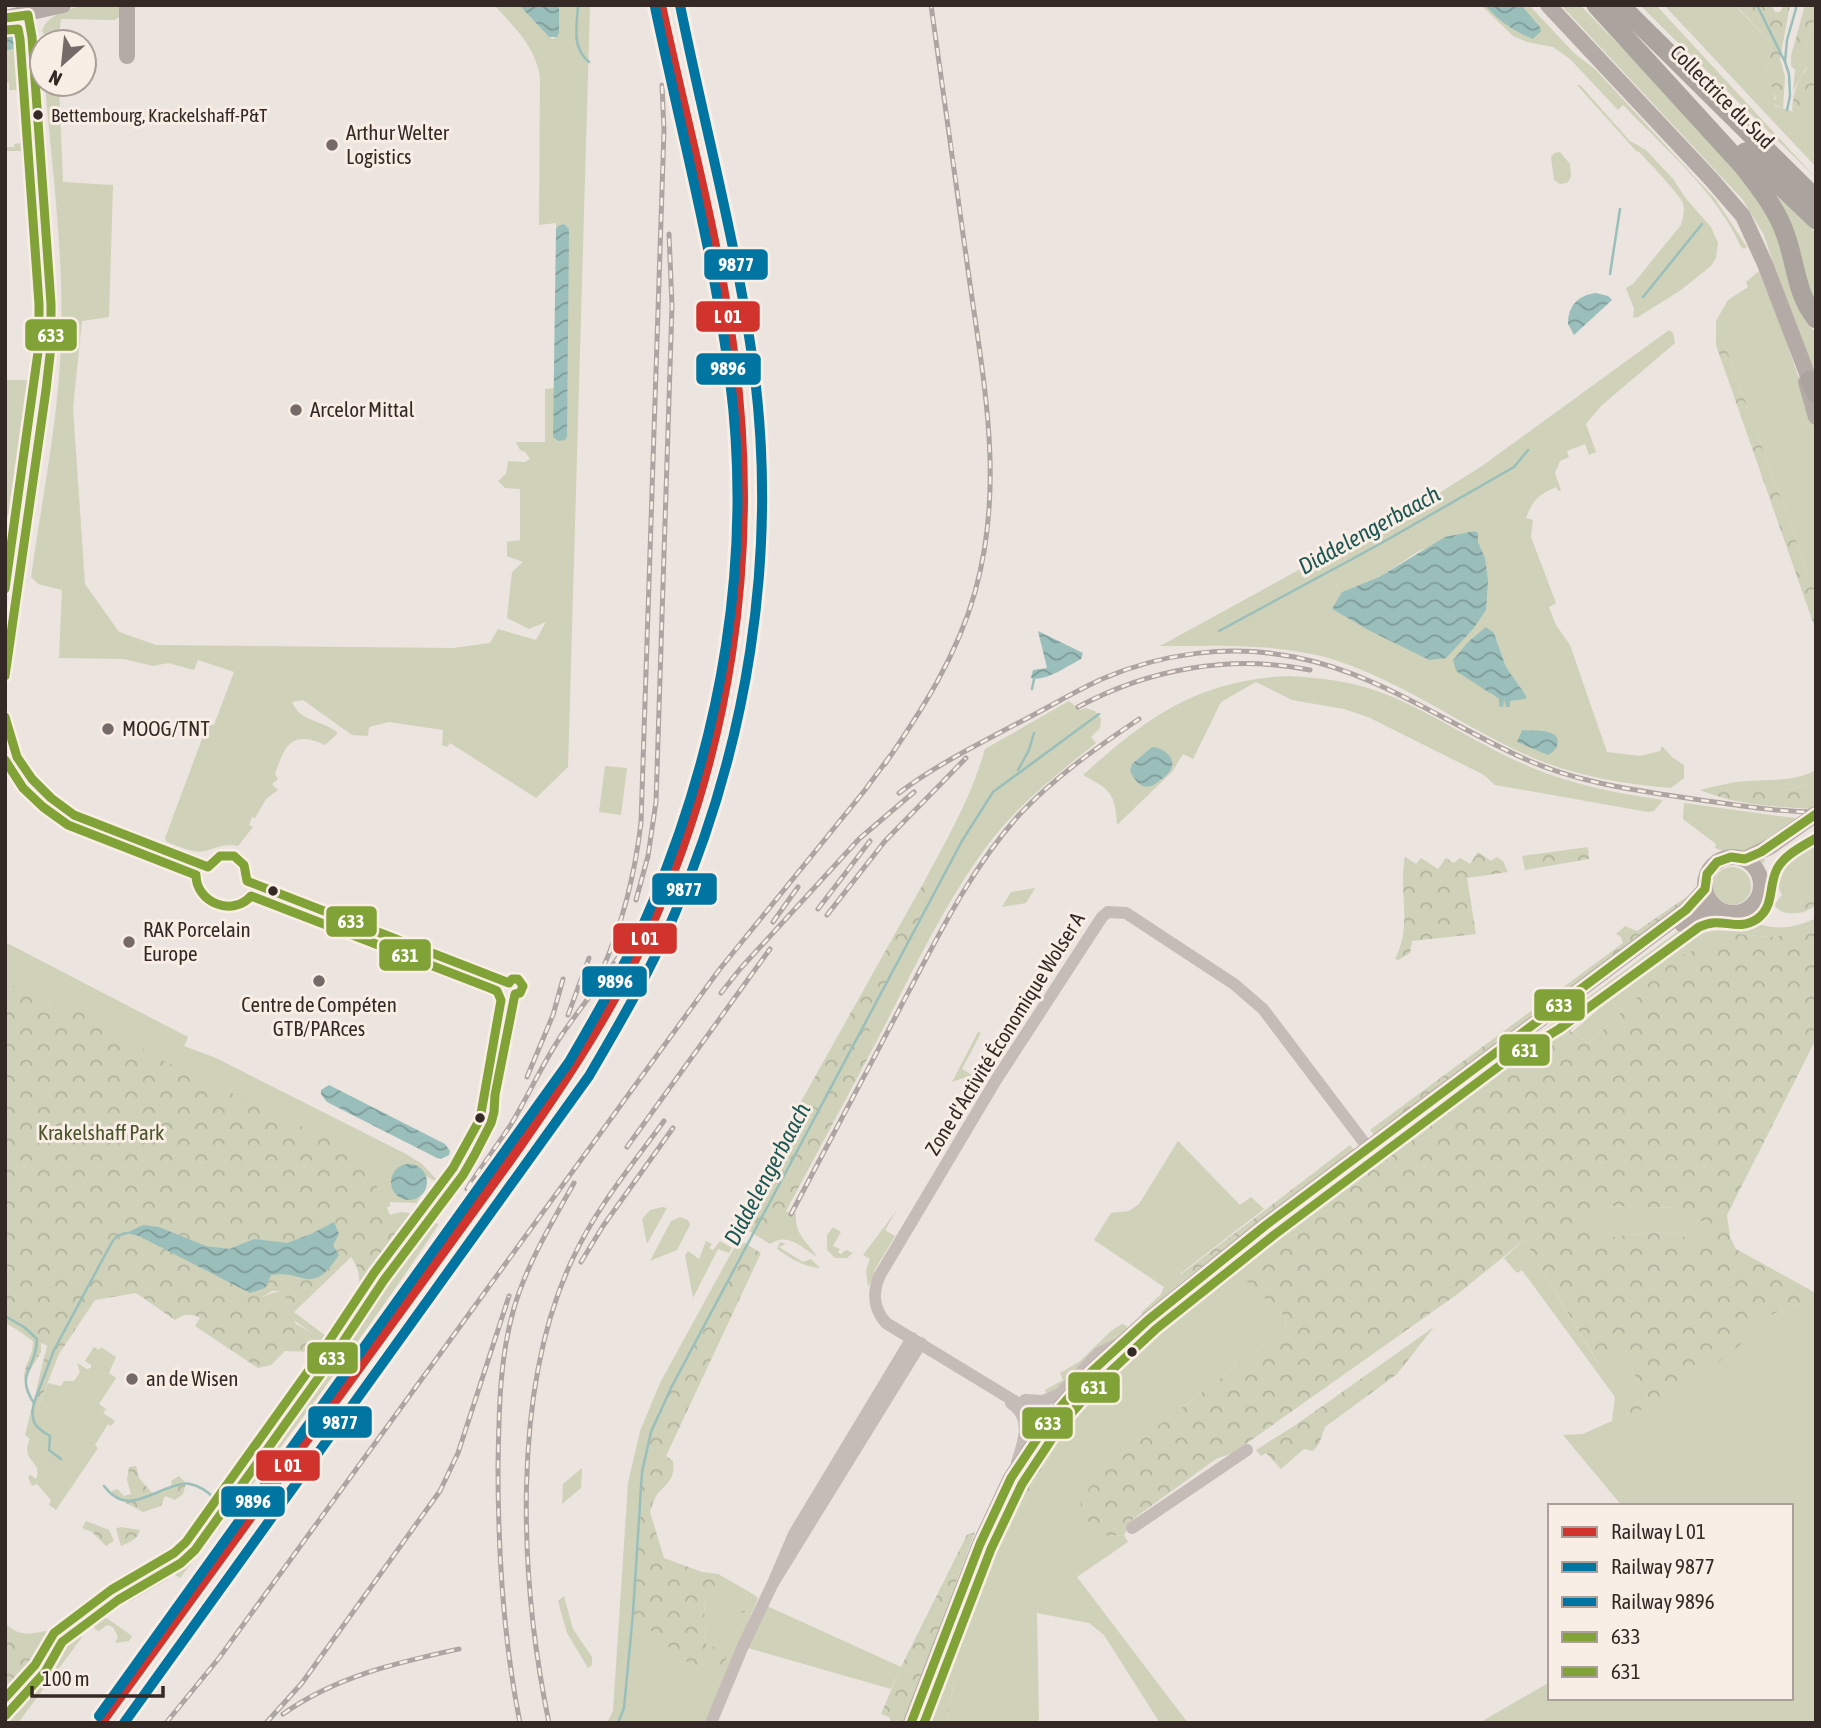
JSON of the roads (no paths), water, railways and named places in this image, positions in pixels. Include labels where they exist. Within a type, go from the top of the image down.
[{"type":"highway","name":"Collectrice du Sud","points":[[1597,5],[1816,220]]},
{"type":"highway","points":[[1597,5],[1762,190],[1786,236],[1800,301],[1816,326]]},
{"type":"highway","name":"Collectrice du Sud","points":[[1620,5],[1816,199]]},
{"type":"highway","points":[[1763,146],[1816,190]]},
{"type":"highway","points":[[1797,283],[1816,319]]},
{"type":"main road","points":[[5,18],[63,5]]},
{"type":"main road","points":[[127,5],[127,56]]},
{"type":"main road","points":[[1548,5],[1734,204],[1753,235],[1814,391]]},
{"type":"main road","points":[[1798,352],[1816,417]]},
{"type":"main road","points":[[1745,859],[1771,846],[1816,814]]},
{"type":"main road","points":[[1760,877],[1768,860],[1811,827]]},
{"type":"main road","points":[[1731,856],[1745,859],[1757,869],[1760,877],[1760,893],[1750,908],[1733,914],[1717,909],[1705,890],[1707,874],[1717,862],[1731,856]]},
{"type":"main road","points":[[911,1723],[980,1544],[1011,1479],[1050,1420],[1090,1373],[1123,1342],[1266,1225],[1686,910],[1705,890]]},
{"type":"main road","points":[[1499,1051],[1552,1019],[1692,917],[1717,909]]},
{"type":"street","name":"Zone d'Activité Économique Wolser A","points":[[1050,1420],[886,1323],[879,1314],[874,1289],[996,1080],[1102,916],[1117,911],[1126,914],[1234,984],[1264,1009],[1369,1149]]},
{"type":"street","points":[[5,1716],[45,1672],[62,1642],[118,1600],[181,1563],[195,1550],[329,1363],[384,1280],[463,1175],[491,1123],[494,1112]]},
{"type":"street","points":[[1011,1479],[1026,1438],[1025,1423],[1020,1410],[917,1342],[915,1333],[1025,1400],[1050,1420]]},
{"type":"street","points":[[711,1723],[794,1534],[917,1342]]},
{"type":"street","points":[[1025,1400],[1043,1401],[1059,1394],[1099,1353],[1123,1342]]},
{"type":"street","points":[[1132,1528],[1247,1450]]},
{"type":"water","points":[[519,5],[559,5],[557,37],[549,37]]},
{"type":"water","points":[[1485,5],[1521,5],[1541,31],[1533,39],[1526,36],[1507,25]]},
{"type":"water","points":[[5,30],[14,33],[16,48],[5,51]]},
{"type":"water","points":[[564,224],[569,229],[567,437],[558,441],[553,437],[556,229]]},
{"type":"water","points":[[1596,293],[1612,300],[1574,335],[1568,324],[1572,307],[1584,296]]},
{"type":"water","points":[[1475,531],[1478,533],[1478,542],[1485,558],[1488,581],[1486,610],[1473,629],[1446,658],[1429,660],[1332,609],[1342,592],[1379,577],[1445,537]]},
{"type":"water","points":[[1486,627],[1494,633],[1506,667],[1527,697],[1510,701],[1510,707],[1506,707],[1504,699],[1503,707],[1499,706],[1499,699],[1456,671],[1453,660],[1468,642]]},
{"type":"water","points":[[1038,631],[1083,653],[1081,659],[1050,676],[1031,678],[1033,670],[1047,668]]},
{"type":"water","points":[[1522,730],[1554,734],[1557,747],[1548,755],[1517,742]]},
{"type":"water","points":[[1152,747],[1167,754],[1172,765],[1164,777],[1154,785],[1146,787],[1136,780],[1130,771],[1132,764]]},
{"type":"water","points":[[329,1085],[445,1144],[450,1151],[449,1155],[437,1158],[327,1102],[321,1090]]},
{"type":"water","points":[[409,1164],[422,1169],[427,1182],[422,1195],[409,1200],[396,1195],[391,1182],[396,1169]]},
{"type":"water","points":[[334,1222],[339,1234],[333,1245],[339,1255],[321,1275],[307,1279],[283,1274],[271,1275],[265,1288],[250,1293],[139,1236],[126,1233],[143,1225],[159,1227],[206,1246],[229,1249],[254,1239],[287,1243]]},
{"type":"waterway","points":[[578,5],[577,43],[589,62]]},
{"type":"waterway","points":[[1757,5],[1785,62]]},
{"type":"waterway","name":"Diddelengerbaach","points":[[1787,110],[1790,96],[1789,74],[1785,62],[1787,40],[1797,5]]},
{"type":"waterway","points":[[1610,274],[1620,209]]},
{"type":"waterway","name":"Diddelengerbaach","points":[[1643,297],[1702,224]]},
{"type":"waterway","name":"Diddelengerbaach","points":[[1219,631],[1514,467],[1528,450]]},
{"type":"waterway","points":[[1032,689],[1034,679]]},
{"type":"waterway","name":"Diddelengerbaach","points":[[618,1723],[624,1708],[642,1472],[651,1432],[671,1388],[962,841],[993,792],[1099,714]]},
{"type":"waterway","points":[[1018,770],[1029,750],[1034,733]]},
{"type":"waterway","points":[[34,1403],[54,1350],[112,1242],[117,1236],[126,1233]]},
{"type":"waterway","points":[[5,1316],[24,1327],[37,1339],[26,1385],[34,1403],[34,1423],[50,1436],[49,1450],[61,1459]]},
{"type":"waterway","points":[[104,1486],[112,1495],[129,1501],[186,1483],[200,1487],[214,1498]]},
{"type":"railway","points":[[467,1189],[510,1126],[563,1033],[626,946],[658,891],[696,784],[716,706],[723,665],[736,540],[733,415],[720,311],[710,260],[652,5]]},
{"type":"railway","points":[[885,764],[925,703],[959,638],[975,592],[989,513],[989,434],[985,395],[931,5]]},
{"type":"railway","points":[[603,968],[627,897],[641,823],[664,130],[662,85]]},
{"type":"railway","points":[[636,900],[648,856],[656,802],[672,306],[669,234]]},
{"type":"railway","points":[[899,793],[957,756],[1102,679],[1172,657],[1245,651],[1294,657],[1355,675],[1413,701],[1497,746],[1568,775],[1611,786],[1678,797],[1772,810],[1816,812]]},
{"type":"railway","points":[[1078,707],[1133,683],[1191,668],[1250,664],[1310,670]]},
{"type":"railway","points":[[791,1214],[940,933],[984,860],[1019,815],[1047,788],[1139,719]]},
{"type":"railway","points":[[166,1723],[219,1658],[719,970],[890,756]]},
{"type":"railway","points":[[827,915],[885,841],[966,758]]},
{"type":"railway","points":[[721,993],[859,839],[914,792]]},
{"type":"railway","points":[[818,909],[870,841]]},
{"type":"railway","points":[[773,922],[798,887]]},
{"type":"railway","points":[[627,1147],[770,949]]},
{"type":"railway","points":[[568,1015],[589,958]]},
{"type":"railway","points":[[527,1077],[553,1015],[563,979]]},
{"type":"railway","points":[[549,1723],[539,1668],[527,1549],[526,1487],[530,1426],[539,1367],[553,1310],[582,1240],[615,1187],[664,1121]]},
{"type":"railway","points":[[581,1262],[603,1226],[673,1128]]},
{"type":"railway","points":[[520,1723],[509,1659],[500,1563],[498,1467],[503,1367],[509,1328],[519,1292],[540,1244],[574,1183]]},
{"type":"railway","points":[[266,1723],[302,1683],[440,1491],[458,1453],[509,1296]]},
{"type":"railway","points":[[283,1714],[346,1680],[459,1649]]},
{"type":"rail line","name":"9877","points":[[124,1723],[589,1076],[656,955],[700,849],[738,718],[750,651],[762,515],[761,446],[755,378],[740,284],[680,5]]},
{"type":"rail line","name":"9896","points":[[99,1716],[569,1062],[614,984],[634,943],[677,839],[714,711],[726,646],[734,580],[736,447],[730,380],[715,286],[655,7]]},
{"type":"place","name":"Bettembourg, Krackelshaff-P&T","points":[[38,115]]},
{"type":"place","name":"Arthur Welter Logistics","points":[[332,145]]},
{"type":"place","name":"Arcelor Mittal","points":[[296,410]]},
{"type":"place","name":"MOOG/TNT","points":[[108,729]]},
{"type":"place","name":"RAK Porcelain Europe","points":[[129,942]]},
{"type":"place","name":"Centre de Compéten GTB/PARces","points":[[319,981]]},
{"type":"place","name":"an de Wisen","points":[[132,1379]]},
{"type":"park label","name":"Krakelshaff Park","points":[[101,1133]]}]
